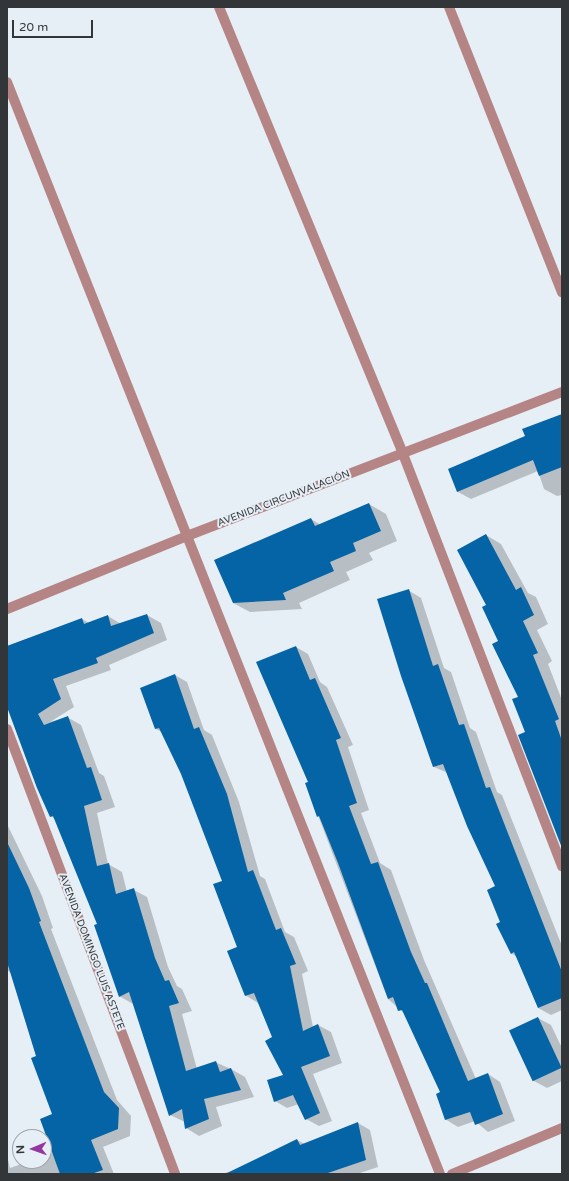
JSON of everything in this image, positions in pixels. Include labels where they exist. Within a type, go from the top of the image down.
[{"type":"street","points":[[219,7],[402,454],[562,866]]},
{"type":"street","points":[[449,7],[562,292]]},
{"type":"street","points":[[7,82],[440,1174]]},
{"type":"street","name":"AVENIDA CIRCUNVALACIÓN","points":[[7,609],[186,536],[562,392]]},
{"type":"street","name":"AVENIDA DOMINGO LUIS ASTETE","points":[[7,729],[176,1174]]},
{"type":"street","points":[[452,1174],[562,1128]]},
{"type":"building","points":[[562,414],[562,467],[539,476],[533,460],[457,492],[448,469],[525,436],[522,429]]},
{"type":"building","points":[[369,503],[381,531],[353,543],[356,551],[330,562],[334,571],[283,593],[286,600],[233,603],[214,560],[311,518],[315,526]]},
{"type":"building","points":[[486,534],[516,590],[521,587],[534,615],[523,621],[538,653],[533,655],[559,719],[555,721],[562,741],[562,848],[518,735],[525,732],[512,699],[518,697],[492,644],[498,641],[482,607],[486,605],[457,550]]},
{"type":"building","points":[[409,589],[433,666],[438,664],[459,725],[464,724],[486,788],[490,787],[562,972],[562,998],[538,1008],[514,952],[511,954],[496,924],[500,922],[487,890],[495,886],[467,826],[443,764],[433,767],[401,676],[377,599]]},
{"type":"building","points":[[147,614],[154,633],[96,658],[98,663],[53,679],[61,699],[38,714],[44,725],[68,716],[87,768],[91,767],[102,800],[84,806],[97,866],[109,863],[116,894],[134,888],[155,958],[165,981],[169,980],[179,1003],[169,1006],[186,1071],[216,1061],[220,1072],[231,1068],[241,1090],[204,1099],[209,1119],[185,1129],[182,1109],[169,1116],[129,992],[119,997],[94,925],[97,924],[53,816],[50,817],[37,788],[7,707],[7,646],[82,618],[84,624],[108,615],[111,626]]},
{"type":"building","points":[[296,646],[310,680],[315,678],[341,738],[336,740],[357,803],[349,806],[371,864],[378,862],[411,952],[425,983],[427,983],[468,1081],[488,1073],[503,1114],[475,1125],[470,1112],[445,1120],[436,1094],[440,1092],[402,1010],[398,1011],[393,997],[388,999],[338,863],[319,816],[317,817],[305,783],[308,782],[256,662]]},
{"type":"building","points":[[175,674],[194,729],[199,727],[227,794],[248,872],[253,870],[276,930],[281,928],[296,964],[290,966],[303,1031],[318,1024],[330,1056],[301,1067],[320,1113],[305,1120],[293,1095],[274,1102],[267,1080],[283,1075],[265,1041],[272,1037],[254,993],[245,996],[227,951],[237,947],[213,884],[222,881],[181,774],[159,728],[155,729],[140,688]]},
{"type":"building","points":[[7,842],[29,888],[41,921],[39,922],[104,1092],[119,1108],[118,1129],[91,1140],[103,1170],[91,1174],[60,1174],[52,1152],[52,1129],[44,1129],[40,1119],[52,1114],[31,1058],[36,1056],[7,962]]},
{"type":"building","points":[[538,1017],[562,1068],[533,1081],[509,1031]]},
{"type":"building","points":[[358,1122],[366,1160],[325,1174],[225,1174],[297,1139],[300,1145]]}]
